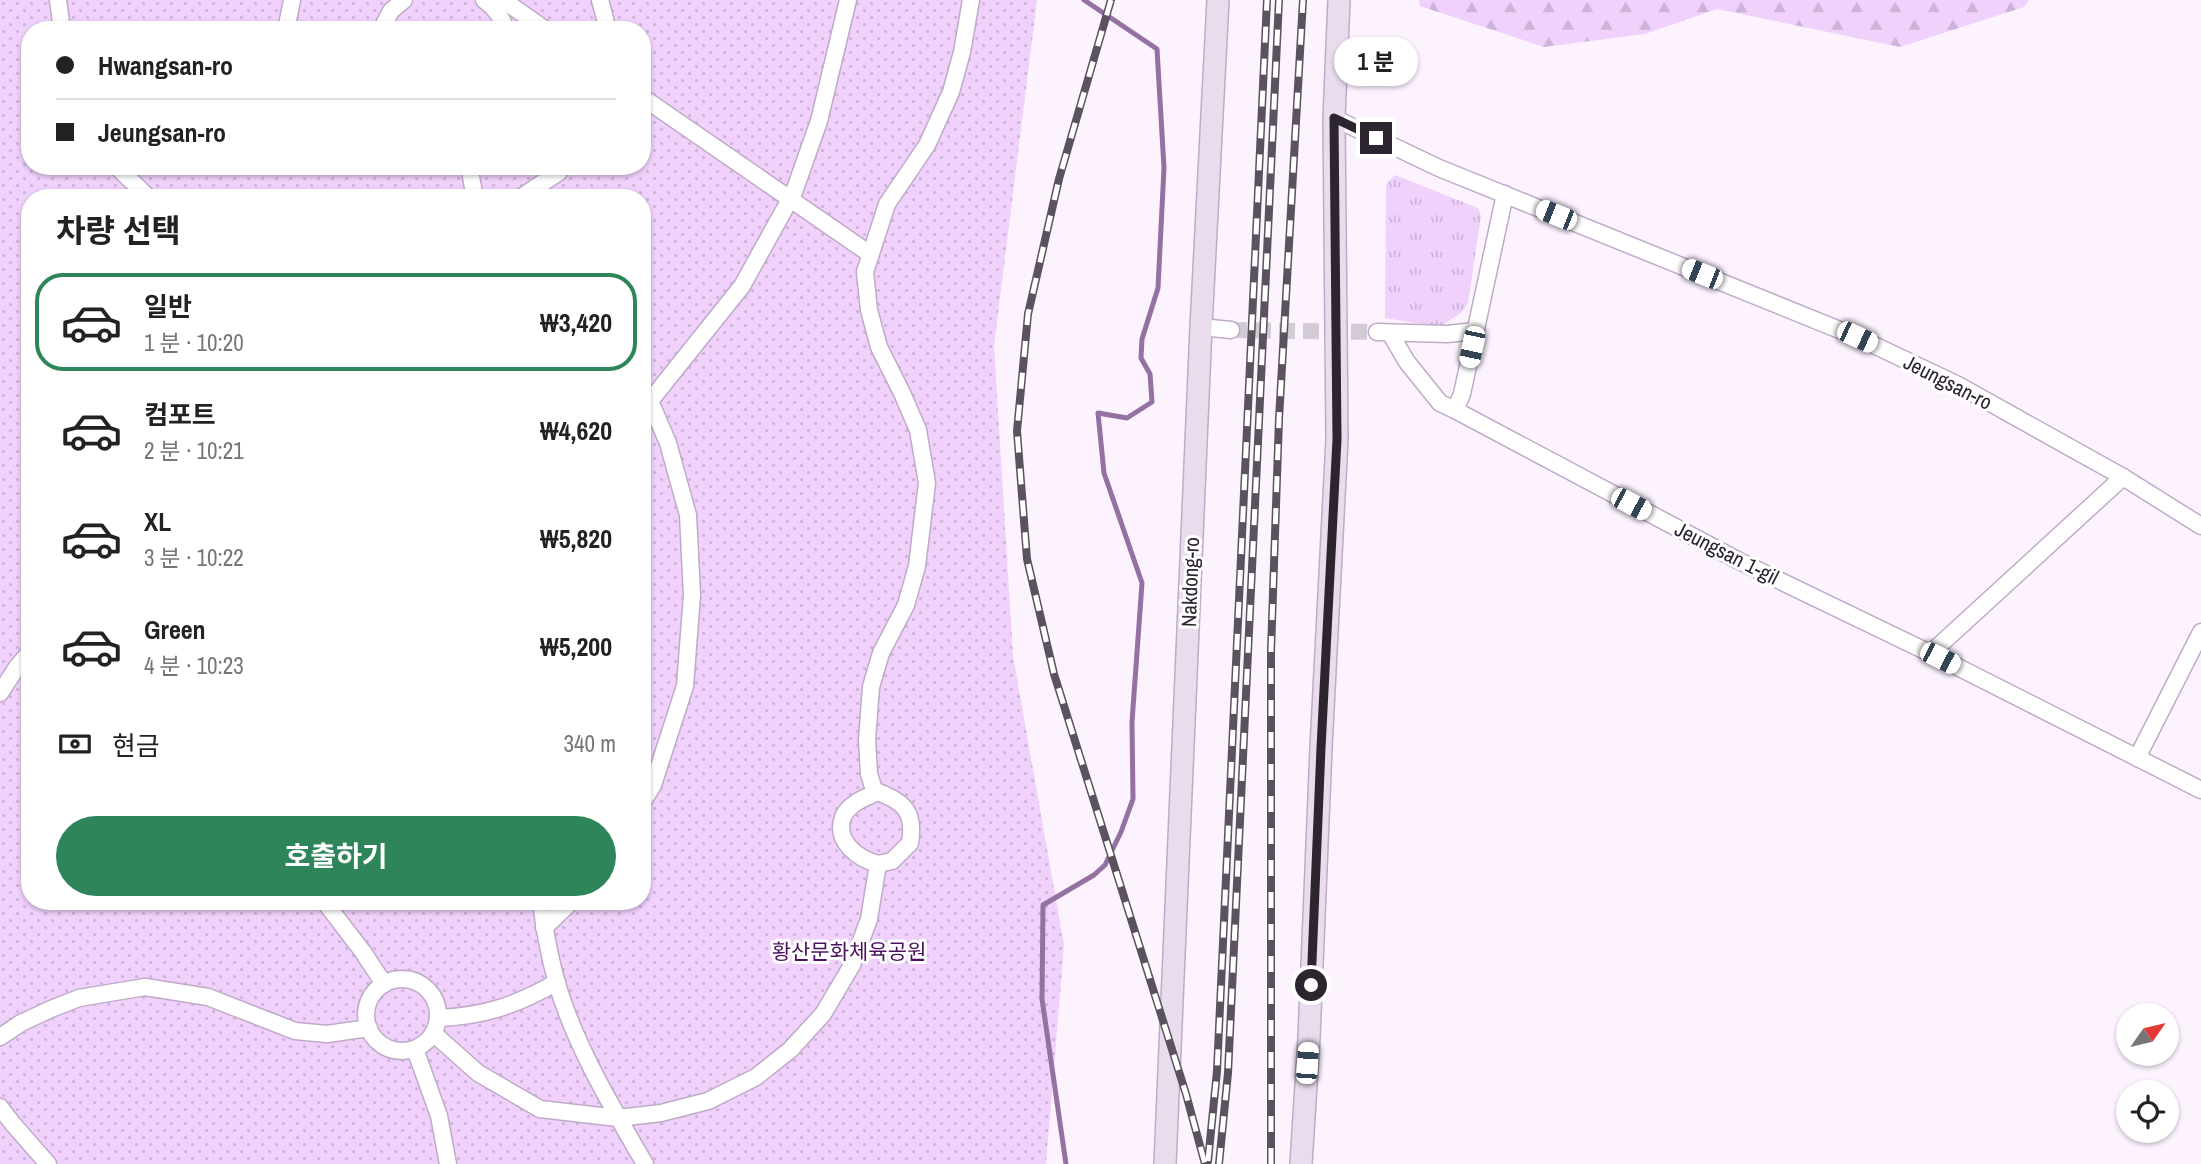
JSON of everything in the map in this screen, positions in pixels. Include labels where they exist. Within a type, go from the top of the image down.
[{"type":"street","points":[[58,0],[61,21]]},
{"type":"street","points":[[288,21],[292,0]]},
{"type":"street","points":[[386,21],[391,11],[404,0]]},
{"type":"street","points":[[484,0],[503,21]]},
{"type":"street","points":[[503,0],[533,21]]},
{"type":"street","points":[[600,0],[606,21]]},
{"type":"street","points":[[651,401],[742,286],[790,198],[819,121],[848,0]]},
{"type":"street","points":[[875,793],[869,774],[867,740],[871,687],[881,653],[906,606],[917,566],[927,483],[918,430],[879,346],[869,310],[865,272],[887,204],[927,145],[951,92],[962,52],[971,0]]},
{"type":"street","name":"Nakdong-ro","points":[[1165,1164],[1201,327],[1218,0]]},
{"type":"street","points":[[1301,1164],[1337,439],[1334,118],[1339,0]]},
{"type":"street","points":[[651,103],[870,254]]},
{"type":"street","name":"Jeungsan-ro","points":[[1334,118],[1439,168],[1857,337],[1958,385],[2123,477],[2201,526]]},
{"type":"street","points":[[125,175],[140,189]]},
{"type":"street","points":[[534,189],[554,175]]},
{"type":"street","points":[[1455,410],[1462,394],[1505,194]]},
{"type":"street","points":[[1201,327],[1231,330]]},
{"type":"street","name":"Jeungsan 1-gil","points":[[1475,331],[1447,334],[1384,332],[1440,403],[1741,562],[1931,653],[2201,790]]},
{"type":"street","points":[[651,415],[668,443],[688,515],[692,595],[685,686],[651,788]]},
{"type":"street","points":[[1931,653],[2123,477]]},
{"type":"street","points":[[2137,758],[2201,632]]},
{"type":"street","points":[[0,693],[21,662]]},
{"type":"street","points":[[878,792],[900,801],[911,819],[912,833],[911,843],[900,855],[892,861],[878,864],[866,861],[850,850],[842,834],[843,816],[854,804],[878,792]]},
{"type":"street","points":[[436,1026],[478,1073],[540,1109],[618,1118],[661,1113],[708,1101],[756,1077],[790,1050],[823,1014],[852,965],[869,919],[878,864]]},
{"type":"street","points":[[331,910],[384,984]]},
{"type":"street","points":[[542,910],[557,982],[582,1045],[601,1087],[645,1164]]},
{"type":"street","points":[[544,928],[563,910]]},
{"type":"street","points":[[393,979],[416,981],[426,987],[438,1006],[436,1026],[430,1039],[415,1049],[396,1051],[384,1047],[375,1039],[369,1028],[366,1016],[368,1004],[373,993],[384,984],[393,979]]},
{"type":"street","points":[[436,1026],[462,1017],[497,1010],[529,998],[557,982]]},
{"type":"street","points":[[0,1037],[31,1018],[79,998],[145,987],[208,997],[295,1031],[327,1034],[369,1028]]},
{"type":"street","points":[[415,1049],[439,1116],[449,1164]]},
{"type":"street","points":[[0,1107],[48,1164]]},
{"type":"green space","name":"황산문화체육공원","points":[[0,0],[1037,0],[994,346],[1013,656],[1064,945],[1046,1164],[0,1164]]},
{"type":"green space","points":[[1419,0],[2029,0],[2024,7],[1900,47],[1717,9],[1645,34],[1544,47],[1420,6]]},
{"type":"green space","points":[[1395,175],[1478,208],[1481,216],[1468,303],[1461,313],[1439,327],[1385,318],[1386,184]]},
{"type":"waterway","points":[[1066,1164],[1042,999],[1043,905],[1094,875],[1105,865],[1133,799],[1132,722],[1142,583],[1104,473],[1098,413],[1127,418],[1152,402],[1150,374],[1141,358],[1142,339],[1158,288],[1164,168],[1157,49],[1084,0]]},
{"type":"tunnel","points":[[1231,330],[1377,332]]},
{"type":"railway","points":[[1111,0],[1059,179],[1028,314],[1017,431],[1027,559],[1054,674],[1186,1094],[1205,1164]]},
{"type":"railway","points":[[1208,1161],[1217,1071],[1267,0]]},
{"type":"railway","points":[[1219,1164],[1228,1073],[1279,0]]},
{"type":"railway","points":[[1271,1164],[1271,651],[1279,419],[1303,0]]},
{"type":"route","points":[[1311,985],[1337,439],[1334,118],[1376,138]]}]
